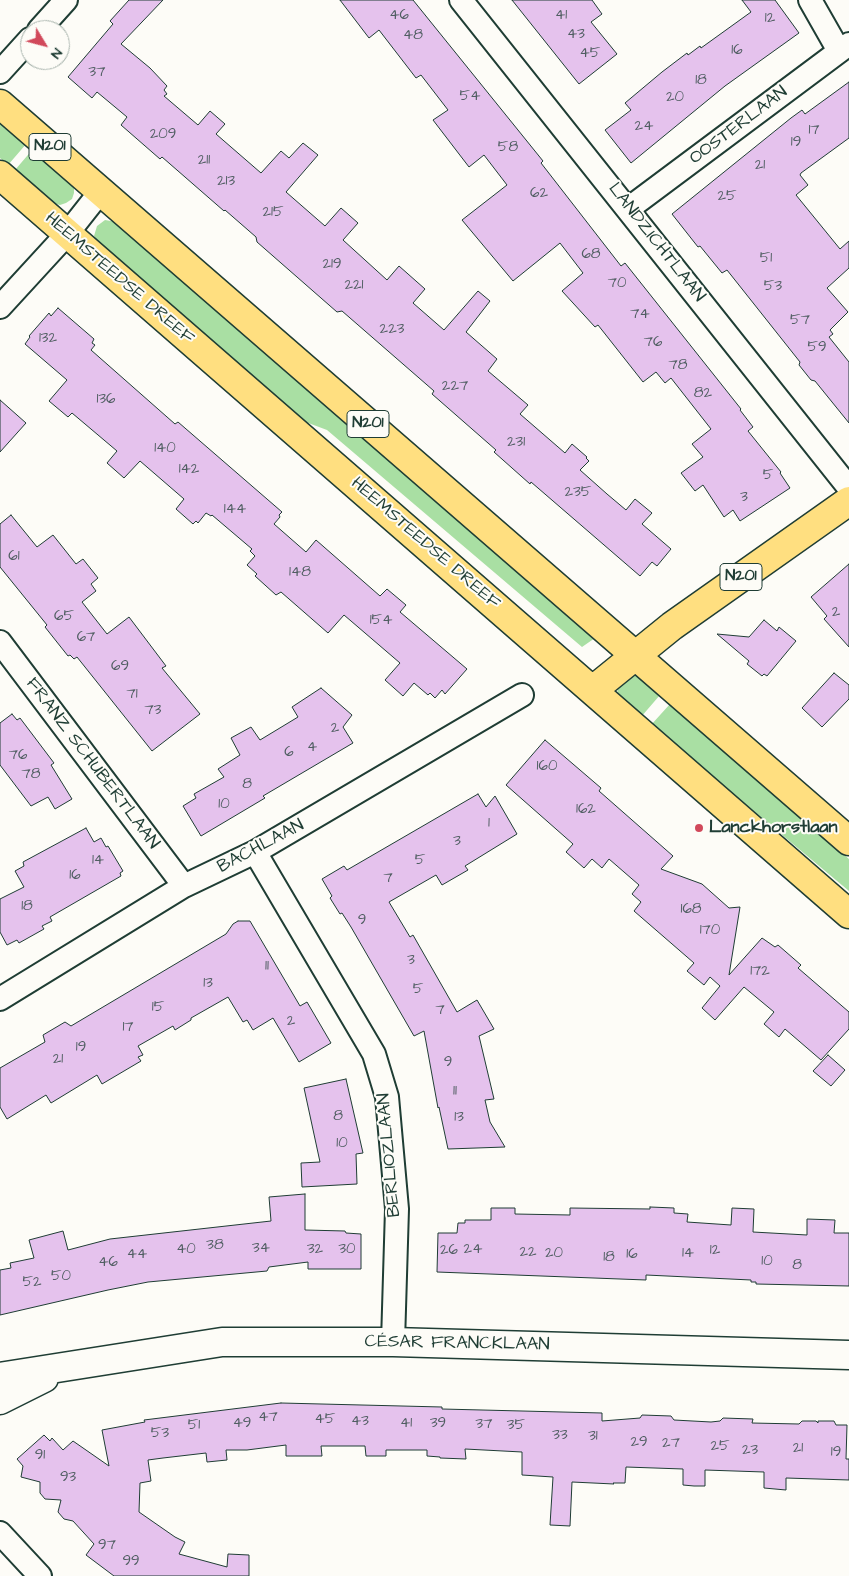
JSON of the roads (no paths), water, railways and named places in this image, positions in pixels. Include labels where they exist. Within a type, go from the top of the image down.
[{"type":"main road","name":"N201","points":[[0,104],[636,656]]},
{"type":"main road","name":"HEEMSTEEDSE DREEF","points":[[0,175],[849,914]]},
{"type":"main road","name":"N201","points":[[593,690],[672,626],[849,501]]},
{"type":"main road","points":[[636,656],[849,841]]},
{"type":"main road","name":"CÉSAR FRANCKLAAN","points":[[0,1377],[222,1342],[392,1342],[849,1355]]},
{"type":"main road","name":"CÉSAR FRANCKLAAN","points":[[0,1400],[67,1366]]},
{"type":"street","points":[[48,20],[66,0]]},
{"type":"street","name":"LANDZICHTLAAN","points":[[461,0],[849,488]]},
{"type":"street","points":[[810,0],[844,47]]},
{"type":"street","name":"OOSTERLAAN","points":[[628,209],[844,47]]},
{"type":"street","points":[[0,72],[20,50]]},
{"type":"street","points":[[0,307],[67,234],[101,191]]},
{"type":"street","name":"FRANZ SCHUBERTLAAN","points":[[0,642],[184,886]]},
{"type":"street","name":"BACHLAAN","points":[[0,999],[184,886],[255,852],[522,695]]},
{"type":"street","name":"BERLIOZLAAN","points":[[255,852],[374,1054],[387,1097],[397,1209],[392,1342]]},
{"type":"street","points":[[0,1534],[40,1576]]},
{"type":"place","name":"Lanckhorstlaan","points":[[699,828]]}]
